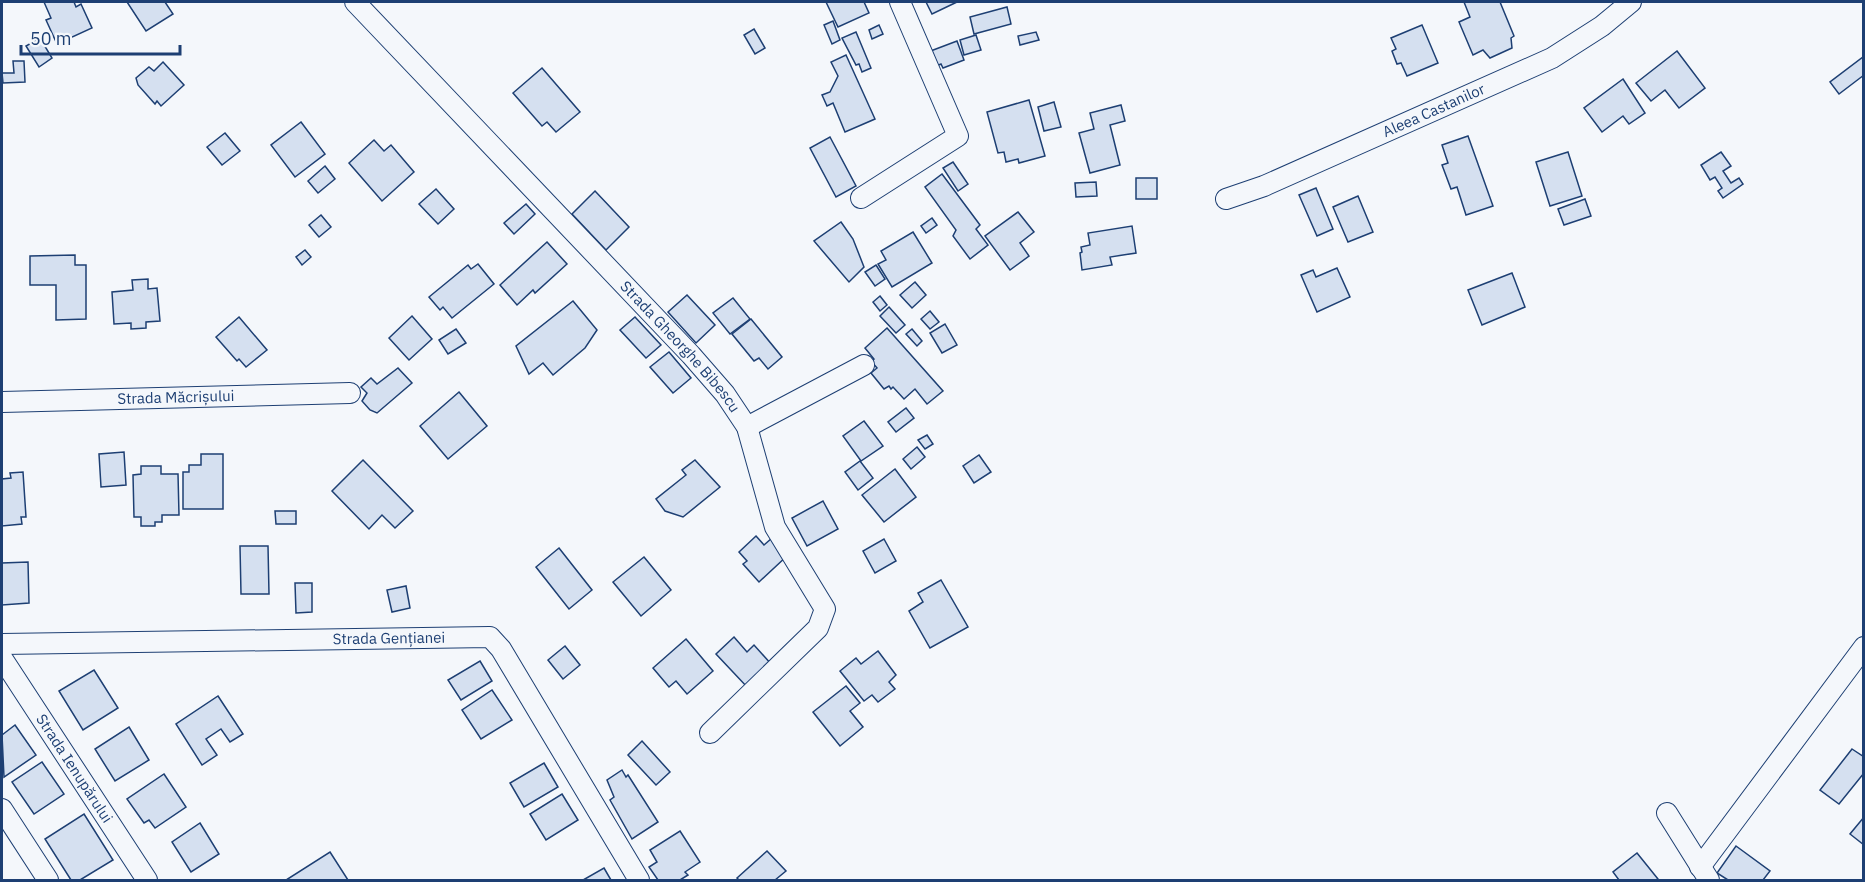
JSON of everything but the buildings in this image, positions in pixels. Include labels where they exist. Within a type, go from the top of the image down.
[{"type":"street","name":"Strada Gheorghe Bibescu","points":[[355,2],[625,283],[725,394],[747,427],[775,527],[825,609],[818,628],[710,733]]},
{"type":"street","points":[[861,198],[958,136],[900,2]]},
{"type":"street","name":"Aleea Castanilor","points":[[1226,199],[1264,186],[1552,57],[1602,26],[1631,2]]},
{"type":"street","points":[[747,427],[864,365]]},
{"type":"street","name":"Strada Măcrișului","points":[[2,402],[350,393]]},
{"type":"street","name":"Strada Gențianei","points":[[2,644],[490,637],[501,649],[639,880]]},
{"type":"street","points":[[1667,813],[1705,874],[1863,647]]},
{"type":"street","name":"Strada Ienupărului","points":[[2,658],[147,880]]},
{"type":"street","points":[[2,809],[48,880]]}]
